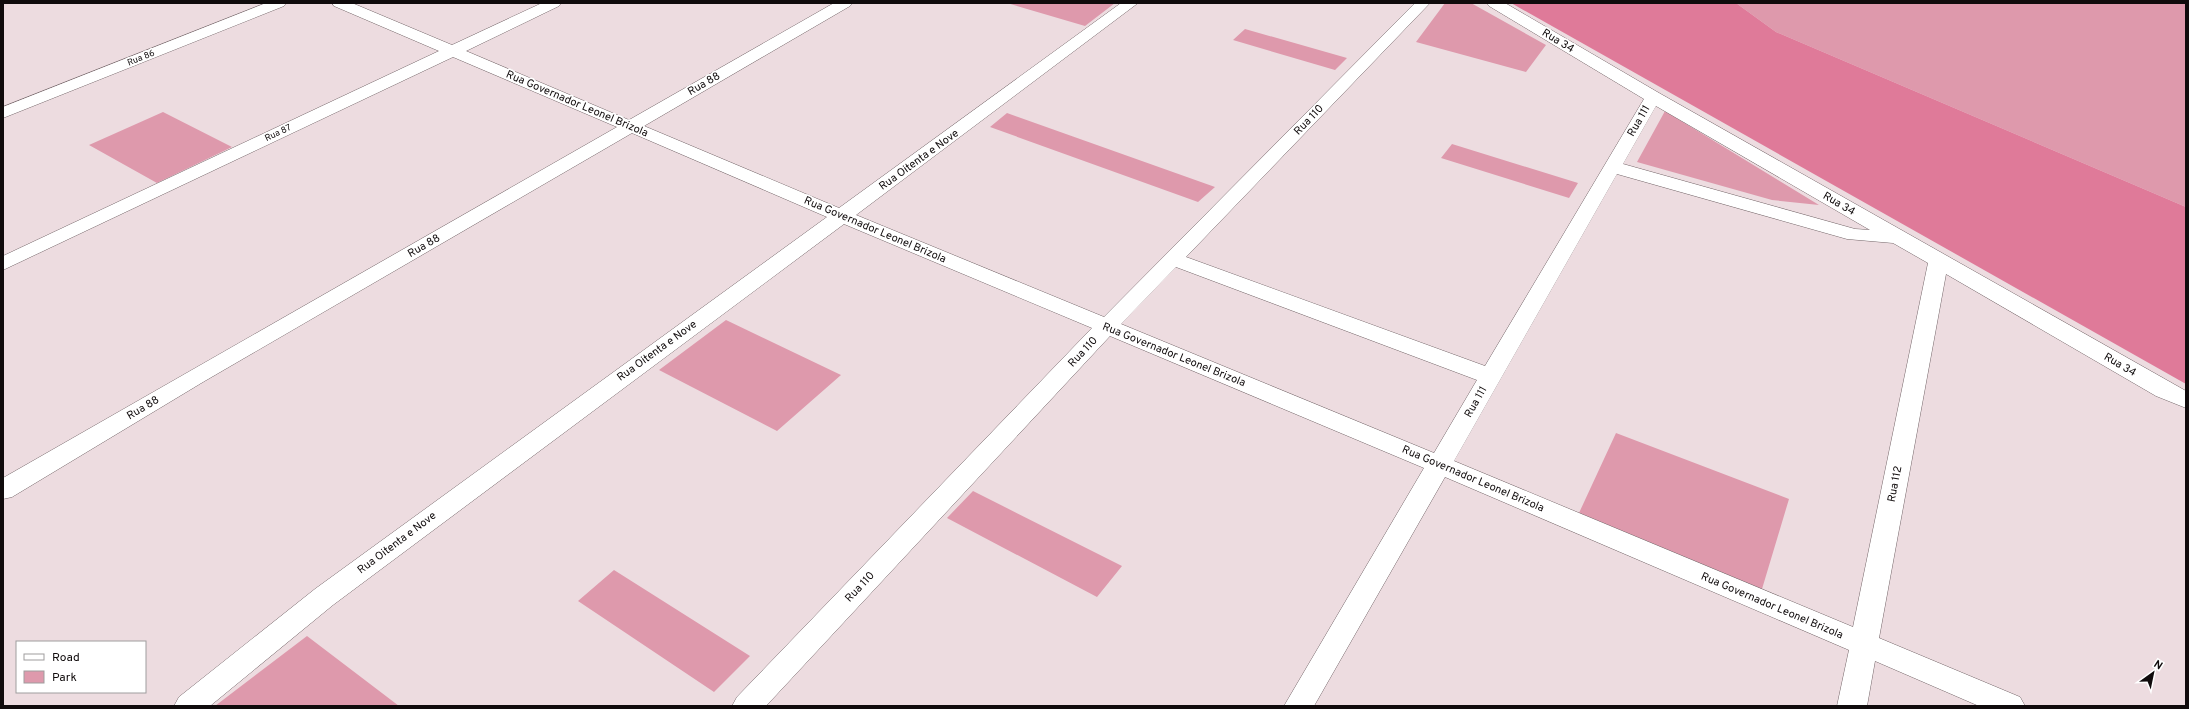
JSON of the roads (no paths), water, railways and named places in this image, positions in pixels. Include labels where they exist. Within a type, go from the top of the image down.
[{"type":"street","name":"Rua 86","points":[[3,113],[279,3]]},
{"type":"street","name":"Rua Governador Leonel Brizola","points":[[339,3],[630,127],[1106,327],[1440,465],[2010,706]]},
{"type":"street","name":"Rua 87","points":[[3,264],[554,3]]},
{"type":"street","name":"Rua 88","points":[[3,490],[209,369],[845,3]]},
{"type":"street","name":"Rua Oitenta e Nove","points":[[189,706],[324,597],[1131,3]]},
{"type":"street","name":"Rua 110","points":[[747,706],[1106,327],[1423,3]]},
{"type":"street","name":"Rua 34","points":[[1494,3],[1653,97],[1938,261],[2164,390],[2186,400]]},
{"type":"street","name":"Rua 111","points":[[1298,706],[1440,465],[1490,376],[1653,97]]},
{"type":"street","points":[[1612,167],[1854,235],[1898,238]]},
{"type":"street","points":[[1174,259],[1490,376]]},
{"type":"street","name":"Rua 112","points":[[1852,706],[1938,261]]}]
